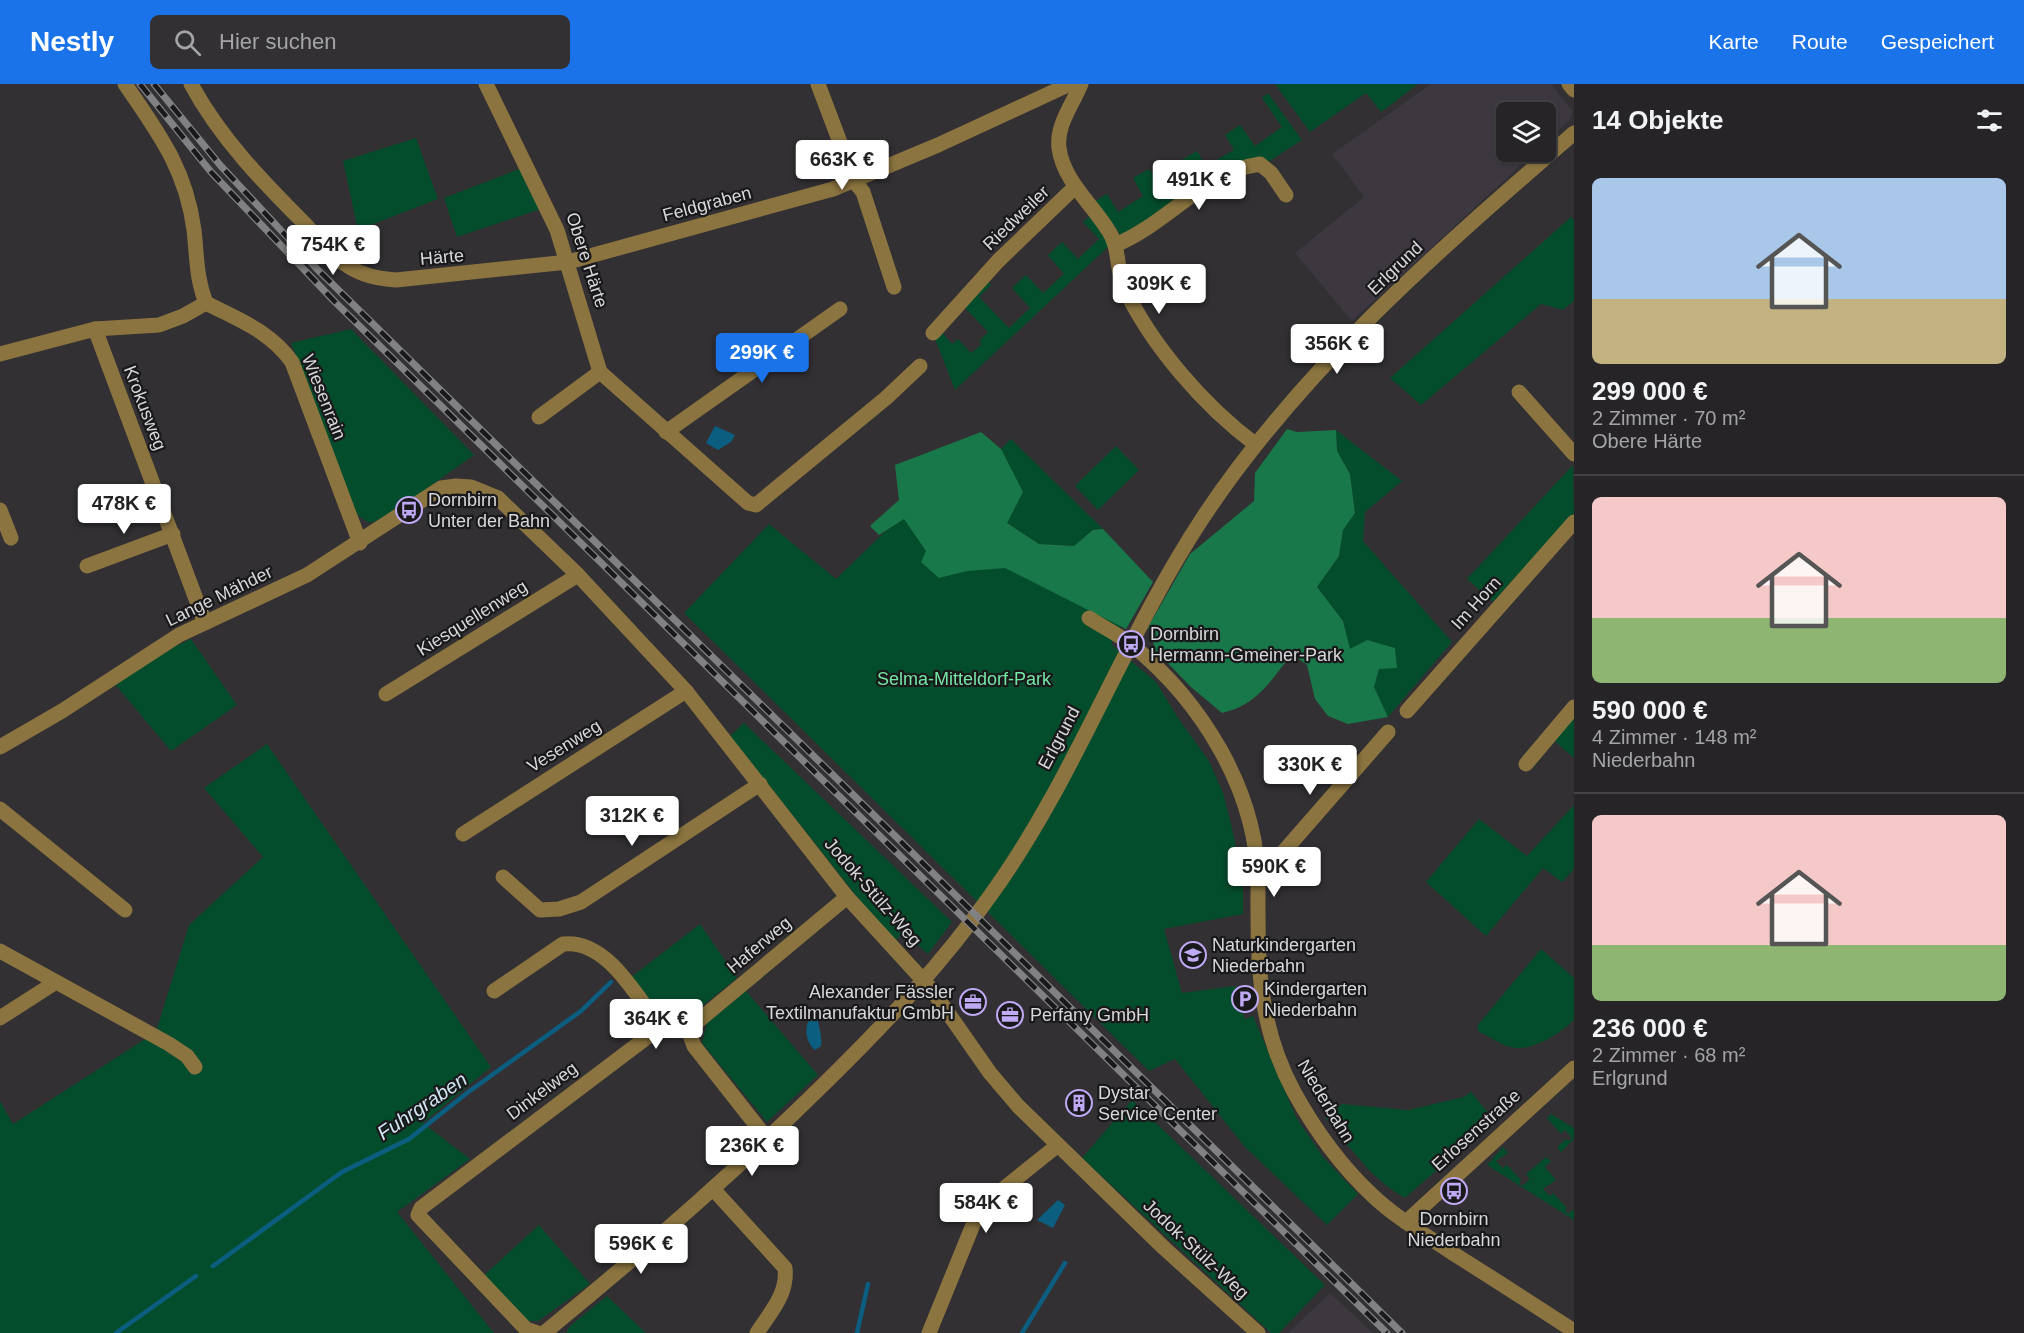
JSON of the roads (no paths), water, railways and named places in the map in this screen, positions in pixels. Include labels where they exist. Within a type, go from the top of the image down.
[{"type":"street","points":[[0,354],[96,329],[159,325],[183,316],[206,303],[199,286],[194,229],[178,168],[170,149],[125,84]]},
{"type":"street","name":"Härte","points":[[191,84],[211,116],[256,175],[333,254],[359,272],[377,278],[396,280],[568,262]]},
{"type":"street","name":"Obere Härte","points":[[486,84],[549,208],[568,262],[600,372]]},
{"type":"street","points":[[818,84],[855,182],[863,192],[894,287]]},
{"type":"street","name":"Feldgraben","points":[[568,262],[855,182],[1070,84]]},
{"type":"street","name":"Riedweiler","points":[[933,333],[999,261],[1075,187],[1059,150],[1059,131],[1081,84]]},
{"type":"street","points":[[1569,84],[1574,90]]},
{"type":"street","name":"Erlgrund","points":[[544,1333],[714,1190],[768,1140],[904,1005],[990,897],[1033,830],[1171,568],[1255,444],[1302,387],[1427,263],[1574,133]]},
{"type":"street","points":[[1115,245],[1225,174],[1245,166],[1260,164],[1271,172],[1286,195]]},
{"type":"street","points":[[1075,187],[1110,231],[1122,284],[1152,333],[1182,374],[1225,421],[1255,444]]},
{"type":"street","name":"Wiesenrain","points":[[206,303],[266,334],[280,344],[292,362],[360,543]]},
{"type":"street","points":[[666,432],[840,309]]},
{"type":"street","name":"Krokusweg","points":[[96,329],[205,623]]},
{"type":"street","points":[[539,417],[600,372],[748,503],[756,505],[886,398],[920,366]]},
{"type":"street","points":[[1519,392],[1574,454]]},
{"type":"street","name":"Lange Mähder","points":[[0,747],[62,711],[136,661],[205,623],[307,575],[360,543],[441,488],[456,486]]},
{"type":"street","name":"Jodok-Stülz-Weg","points":[[456,486],[471,487],[498,498],[578,575],[686,692],[847,897],[932,990],[990,1073],[1018,1106],[1164,1248],[1258,1333]]},
{"type":"street","points":[[0,510],[11,538]]},
{"type":"street","name":"Im Horn","points":[[1407,711],[1574,522]]},
{"type":"street","points":[[87,566],[173,534]]},
{"type":"street","name":"Kiesquellenweg","points":[[386,694],[578,575]]},
{"type":"street","name":"Niederbahn","points":[[1089,618],[1131,644],[1168,678],[1196,710],[1222,752],[1247,814],[1258,881],[1256,936],[1259,976],[1267,1021],[1283,1068],[1313,1125],[1332,1151],[1374,1197],[1406,1222],[1574,1331]]},
{"type":"street","name":"Vesenweg","points":[[463,834],[686,692]]},
{"type":"street","points":[[1526,764],[1574,707]]},
{"type":"street","points":[[1258,881],[1388,732]]},
{"type":"street","points":[[503,877],[540,910],[559,909],[581,902],[760,784]]},
{"type":"street","points":[[0,808],[125,910]]},
{"type":"street","name":"Haferweg","points":[[768,1140],[694,1046],[690,1035],[697,1022],[847,897]]},
{"type":"street","name":"Dinkelweg","points":[[494,991],[563,944],[577,942],[593,949],[621,975],[656,1021],[650,1035],[421,1208],[418,1215],[526,1329],[538,1333]]},
{"type":"street","points":[[0,951],[169,1044],[187,1056],[195,1067]]},
{"type":"street","points":[[0,1018],[56,982]]},
{"type":"street","name":"Erlosenstraße","points":[[1406,1222],[1574,1068]]},
{"type":"street","points":[[928,1333],[977,1215],[987,1202],[1058,1145]]},
{"type":"street","points":[[714,1190],[784,1268],[786,1282],[782,1295],[757,1333]]},
{"type":"water","points":[[715,426],[735,435],[731,442],[718,450],[706,443]]},
{"type":"water","points":[[818,1012],[821,1046],[815,1050],[808,1041],[806,1030],[810,1019]]},
{"type":"water","points":[[1058,1200],[1065,1205],[1053,1228],[1037,1220]]},
{"type":"waterway","name":"Fuhrgraben","points":[[213,1266],[342,1172],[409,1139],[467,1093],[581,1011],[611,982]]},
{"type":"waterway","points":[[1022,1333],[1065,1263]]},
{"type":"waterway","name":"Fuhrgraben","points":[[116,1333],[196,1276]]},
{"type":"waterway","points":[[857,1333],[868,1284]]},
{"type":"railway","points":[[140,84],[211,172],[335,302],[1387,1333]]},
{"type":"railway","points":[[154,84],[220,165],[317,269],[1402,1333]]},
{"type":"place","name":"Dornbirn Unter der Bahn","points":[[409,510]]},
{"type":"place","name":"Dornbirn Hermann-Gmeiner-Park","points":[[1131,644]]},
{"type":"place","name":"Naturkindergarten Niederbahn","points":[[1193,955]]},
{"type":"place","name":"Kindergarten Niederbahn","points":[[1245,999]]},
{"type":"place","name":"Alexander Fässler Textilmanufaktur GmbH","points":[[973,1002]]},
{"type":"place","name":"Perfany GmbH","points":[[1010,1015]]},
{"type":"place","name":"Dystar Service Center","points":[[1079,1103]]},
{"type":"place","name":"Dornbirn Niederbahn","points":[[1454,1191]]},
{"type":"park label","name":"Selma-Mitteldorf-Park","points":[[964,679]]}]
